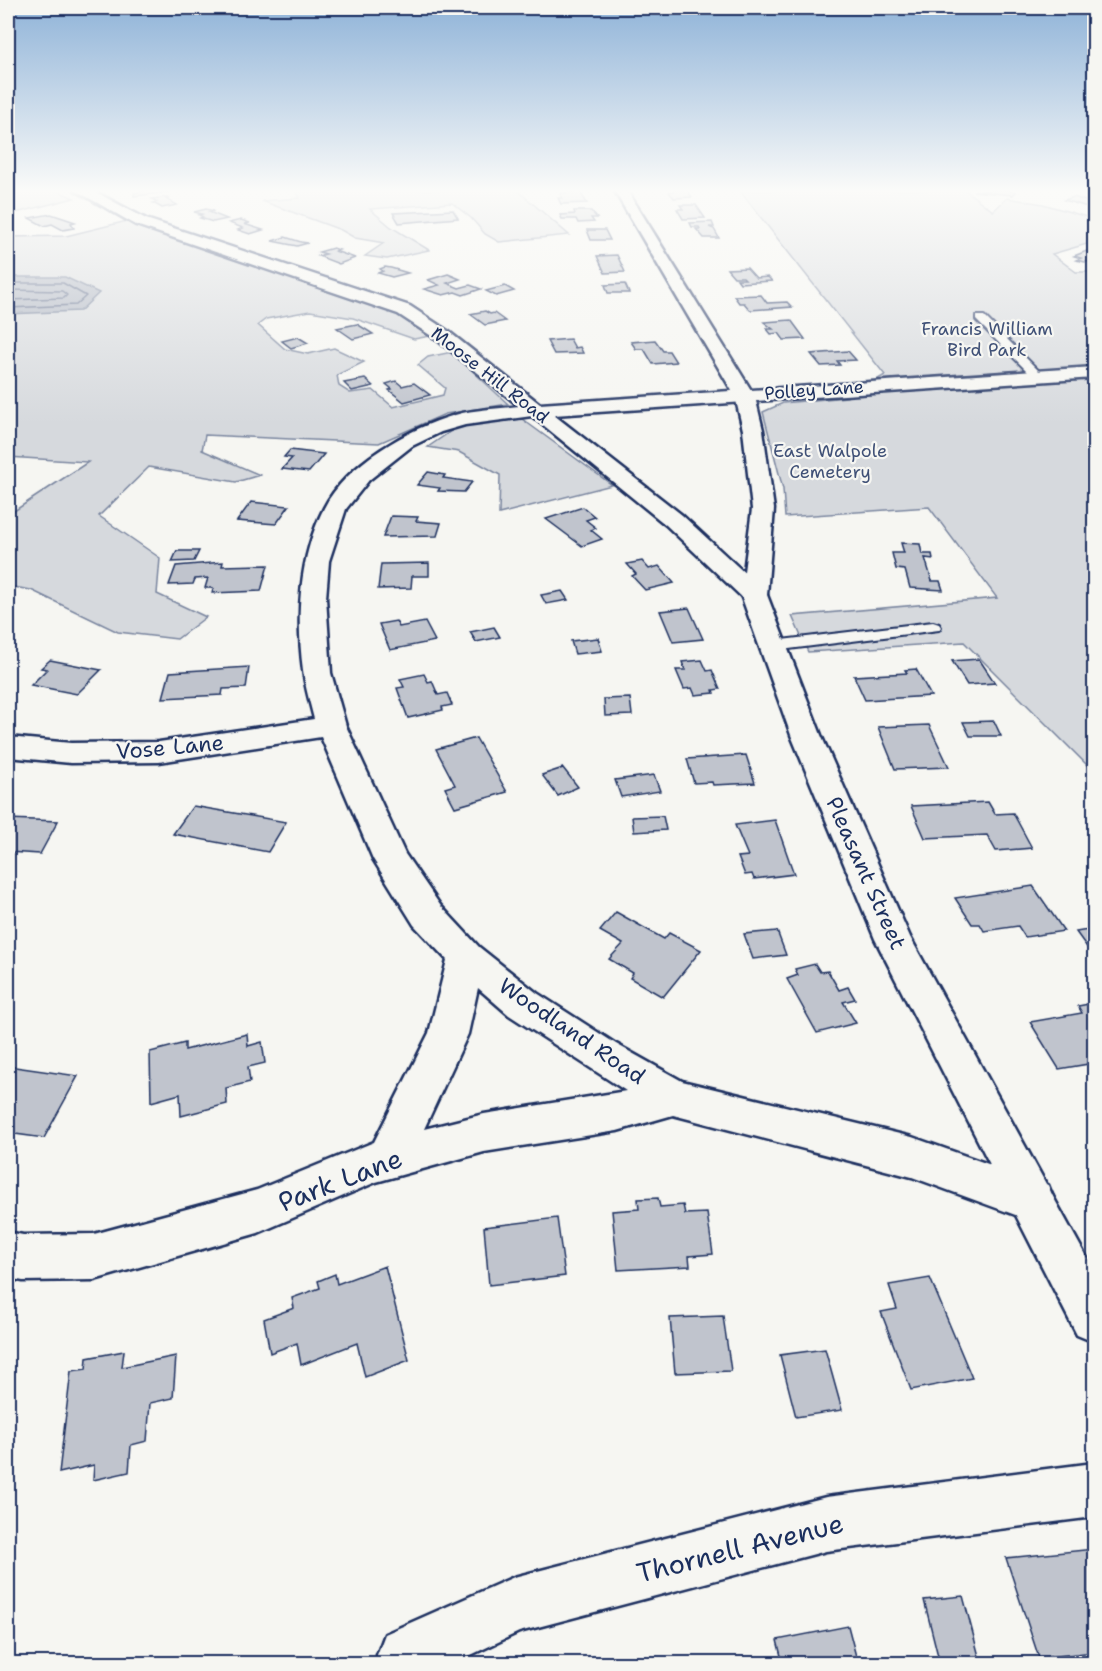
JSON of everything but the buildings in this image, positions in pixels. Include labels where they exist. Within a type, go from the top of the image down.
[{"type":"street","name":"Moose Hill Road","points":[[278,268],[404,310],[442,335],[674,520],[754,595]]},
{"type":"street","name":"Pleasant Street","points":[[667,268],[745,396],[753,430],[763,509],[754,595],[806,735],[893,939],[1095,1318]]},
{"type":"street","name":"Polley Lane","points":[[534,410],[1095,372]]},
{"type":"street","name":"Woodland Road","points":[[534,410],[462,419],[405,442],[361,475],[335,508],[317,561],[313,598],[317,673],[331,726],[390,859],[427,915],[466,957],[523,1004],[602,1056],[673,1096],[912,1157],[1032,1200]]},
{"type":"street","name":"Vose Lane","points":[[8,747],[71,753],[159,752],[331,726]]},
{"type":"street","points":[[387,1159],[448,1034],[466,957]]},
{"type":"street","name":"Park Lane","points":[[8,1255],[23,1258],[94,1257],[258,1211],[372,1163],[484,1133],[617,1112],[673,1096]]},
{"type":"street","name":"Thornell Avenue","points":[[407,1664],[406,1654],[514,1605],[826,1524],[1095,1490]]},
{"type":"lane","points":[[980,318],[1038,376]]},
{"type":"lane","points":[[774,646],[933,627]]},
{"type":"green space","points":[[8,268],[265,268],[397,313],[430,336],[414,339],[353,318],[310,311],[266,319],[258,325],[285,349],[308,354],[334,348],[364,362],[337,375],[339,386],[350,393],[373,390],[393,407],[443,395],[445,388],[418,365],[428,357],[452,352],[508,404],[445,414],[379,443],[205,435],[202,450],[260,475],[236,482],[149,467],[99,516],[160,558],[157,594],[206,617],[177,639],[118,632],[31,590],[8,586],[8,515],[88,462],[8,457]]},
{"type":"green space","name":"Francis William Bird Park","points":[[801,268],[1071,268],[1076,272],[1094,272],[1094,772],[964,642],[808,652],[792,616],[997,598],[929,507],[785,517],[783,489],[763,412],[783,403],[847,397],[885,375]]},
{"type":"green space","points":[[522,419],[612,485],[499,514],[500,475],[459,452],[428,447],[460,425]]},
{"type":"water","points":[[8,277],[65,277],[99,293],[80,311],[8,314]]},
{"type":"park label","name":"East Walpole Cemetery","points":[[830,461]]}]
